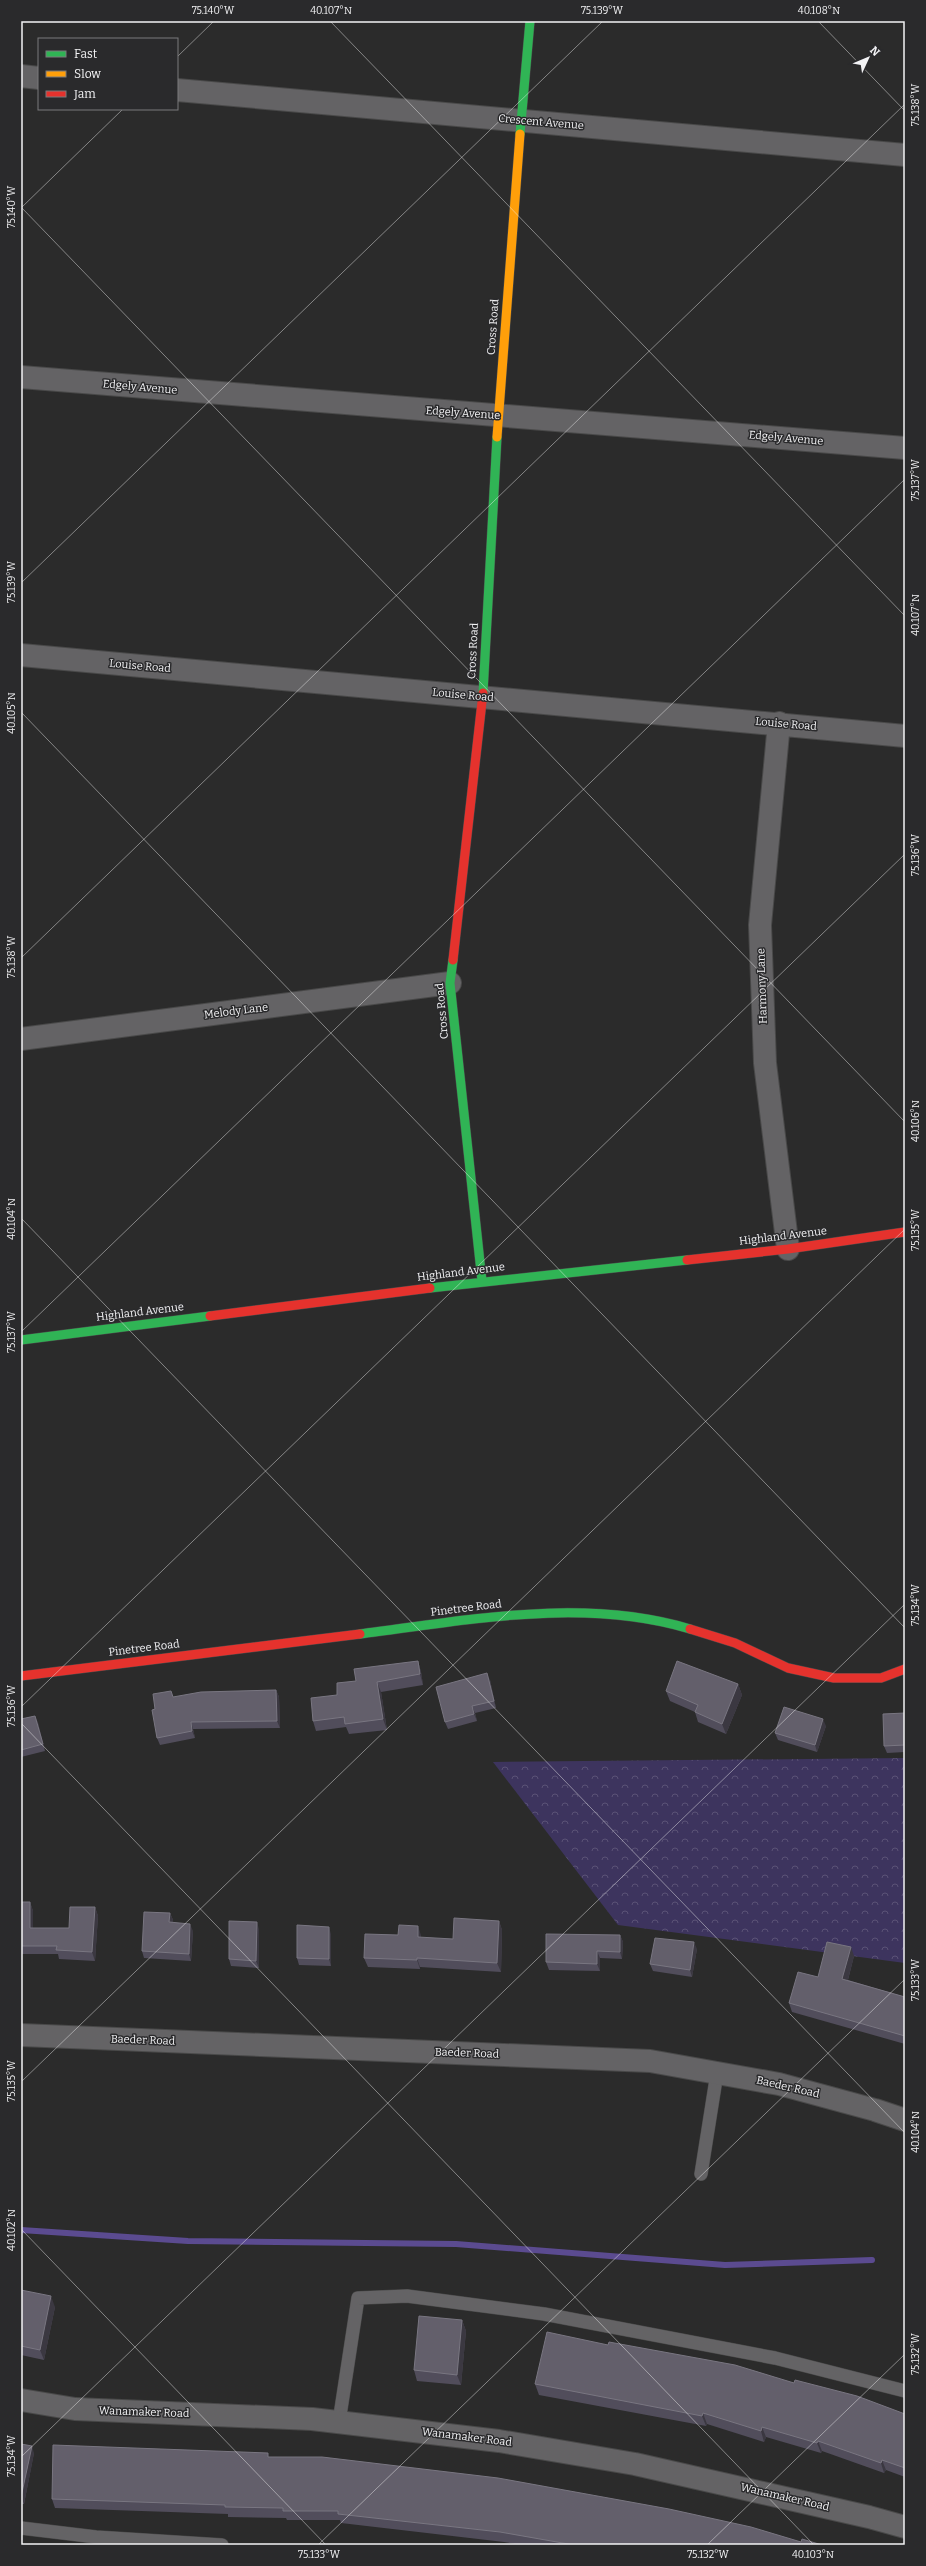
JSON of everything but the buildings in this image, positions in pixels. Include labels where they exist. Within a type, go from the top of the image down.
[{"type":"street","name":"Cross Road","points":[[482,1281],[450,983],[483,697],[498,416],[520,120],[530,21]]},
{"type":"street","points":[[21,76],[38,78]]},
{"type":"street","name":"Crescent Avenue","points":[[178,90],[905,155]]},
{"type":"street","name":"Edgely Avenue","points":[[21,378],[905,448]]},
{"type":"street","name":"Louise Road","points":[[21,655],[779,723],[905,736]]},
{"type":"street","name":"Harmony Lane","points":[[779,723],[760,925],[765,1063],[788,1249]]},
{"type":"street","name":"Melody Lane","points":[[21,1039],[450,983]]},
{"type":"street","name":"Highland Avenue","points":[[21,1340],[482,1281],[788,1249],[905,1232]]},
{"type":"street","name":"Pinetree Road","points":[[21,1676],[504,1616],[599,1612],[666,1622],[735,1643],[788,1668],[834,1678],[881,1678],[905,1669]]},
{"type":"street","name":"Baeder Road","points":[[21,2035],[650,2061],[779,2084],[875,2110],[905,2120]]},
{"type":"street","name":"Wanamaker Road","points":[[21,2400],[75,2409],[312,2419],[499,2441],[635,2464],[869,2516],[905,2527]]},
{"type":"lane","points":[[701,2174],[717,2073]]},
{"type":"lane","points":[[339,2422],[358,2298],[407,2296],[544,2314],[775,2358],[905,2391]]},
{"type":"lane","points":[[21,2528],[96,2537],[222,2545]]},
{"type":"green space","points":[[905,1758],[905,1963],[618,1925],[493,1762]]},
{"type":"waterway","points":[[21,2230],[188,2241],[456,2244],[725,2265],[872,2260]]},
{"type":"traffic: fast","points":[[520,134],[530,21]]},
{"type":"traffic: fast","points":[[483,693],[497,437]]},
{"type":"traffic: fast","points":[[453,960],[450,983],[482,1281]]},
{"type":"traffic: fast","points":[[430,1288],[687,1260]]},
{"type":"traffic: fast","points":[[21,1340],[210,1316]]},
{"type":"traffic: fast","points":[[360,1634],[484,1618],[526,1614],[567,1613],[609,1614],[650,1619],[690,1629]]},
{"type":"traffic: slow","points":[[497,437],[520,134]]},
{"type":"traffic: jam","points":[[453,960],[483,693]]},
{"type":"traffic: jam","points":[[687,1260],[788,1249],[905,1232]]},
{"type":"traffic: jam","points":[[210,1316],[430,1288]]},
{"type":"traffic: jam","points":[[690,1629],[735,1643],[788,1668],[834,1678],[881,1678],[905,1669]]},
{"type":"traffic: jam","points":[[21,1676],[360,1634]]}]
